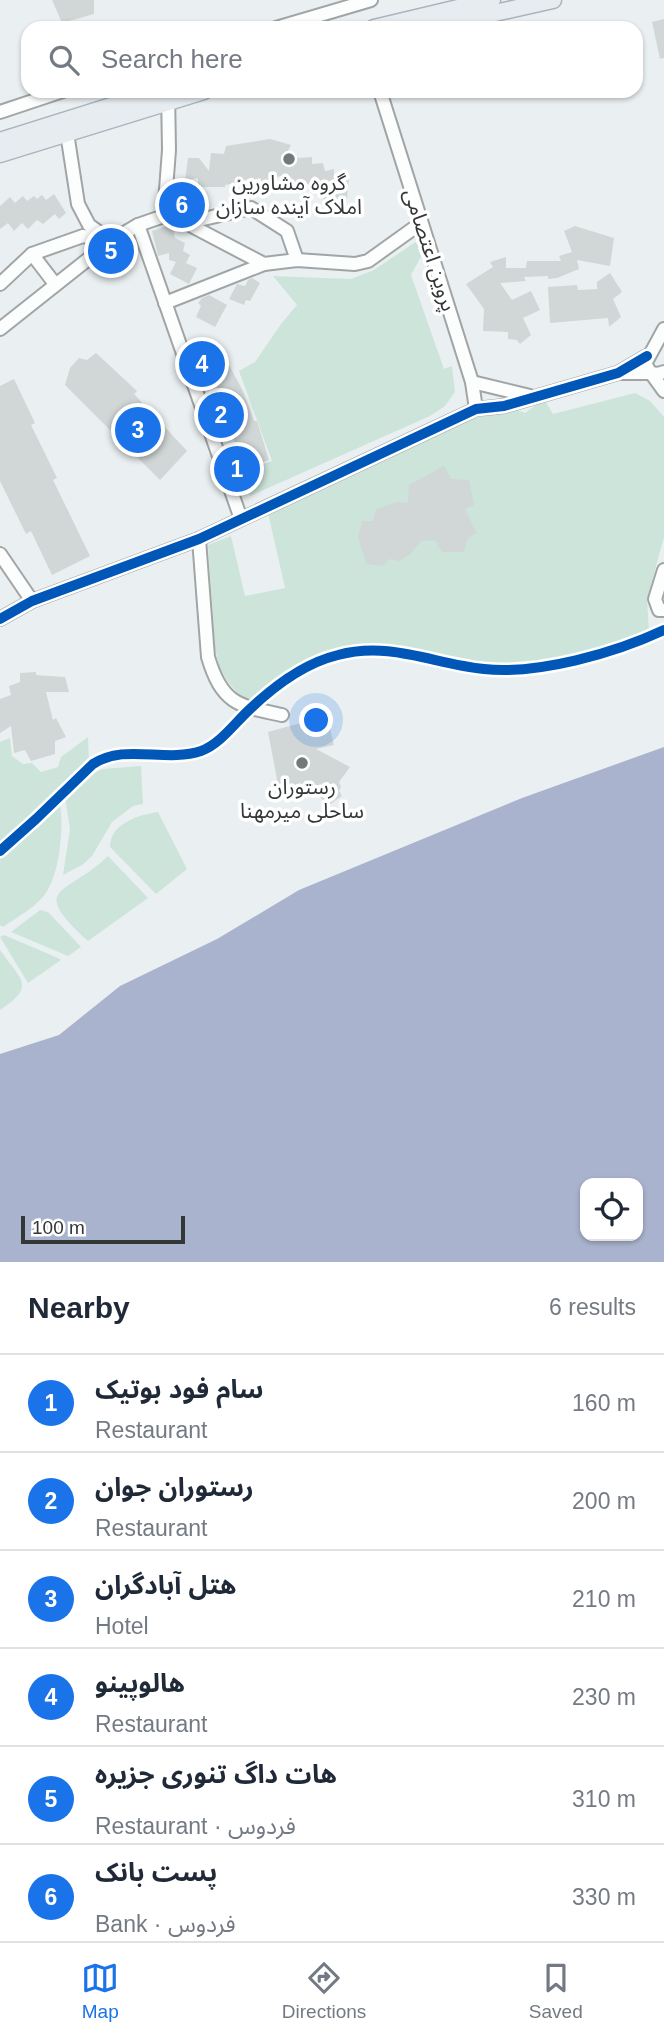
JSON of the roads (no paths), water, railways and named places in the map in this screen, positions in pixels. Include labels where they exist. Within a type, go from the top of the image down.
[{"type":"main road","points":[[404,21],[492,0]]},
{"type":"main road","points":[[459,21],[553,0]]},
{"type":"main road","points":[[0,141],[151,98]]},
{"type":"main road","points":[[0,154],[67,133],[155,98]]},
{"type":"street","points":[[295,21],[340,4],[369,0]]},
{"type":"street","points":[[0,112],[42,98]]},
{"type":"street","points":[[164,216],[165,98]]},
{"type":"street","name":"پروین اعتصامی","points":[[382,98],[472,382],[476,409]]},
{"type":"street","points":[[67,133],[78,204],[89,225],[111,241]]},
{"type":"street","points":[[186,223],[251,208],[287,231],[297,260]]},
{"type":"street","points":[[0,328],[111,241],[138,225],[164,216],[186,223],[264,264]]},
{"type":"street","points":[[165,303],[264,264],[297,260],[355,264],[368,261],[421,223]]},
{"type":"street","points":[[138,225],[241,519]]},
{"type":"street","points":[[0,284],[33,254],[83,236],[111,241]]},
{"type":"street","points":[[33,254],[55,285]]},
{"type":"street","points":[[664,329],[645,363],[657,372],[664,391]]},
{"type":"street","points":[[0,620],[32,601],[199,539],[476,409],[504,406],[618,373],[658,351],[664,354]]},
{"type":"street","points":[[618,373],[657,372]]},
{"type":"street","points":[[193,383],[210,377]]},
{"type":"street","points":[[472,382],[534,397]]},
{"type":"street","points":[[199,539],[208,657],[213,674],[240,706],[282,715]]},
{"type":"street","points":[[0,555],[32,601]]},
{"type":"street","points":[[664,570],[656,599],[659,610],[664,611]]},
{"type":"water","points":[[664,747],[664,1262],[0,1262],[0,1054],[59,1035],[120,986],[217,939],[299,890],[522,798]]},
{"type":"place","name":"گروه مشاورین املاک آینده سازان","points":[[289,159]]},
{"type":"place","name":"پست بانک","points":[[182,205]]},
{"type":"place","name":"هات داگ تنورى جزيره","points":[[111,251]]},
{"type":"place","name":"هالوپینو","points":[[202,364]]},
{"type":"place","name":"رستوران جوان","points":[[221,415]]},
{"type":"place","name":"هتل آبادگران","points":[[138,430]]},
{"type":"place","name":"سام فود بوتیک","points":[[237,469]]},
{"type":"place","name":"رستوران ساحلی میرمهنا","points":[[302,763]]}]
